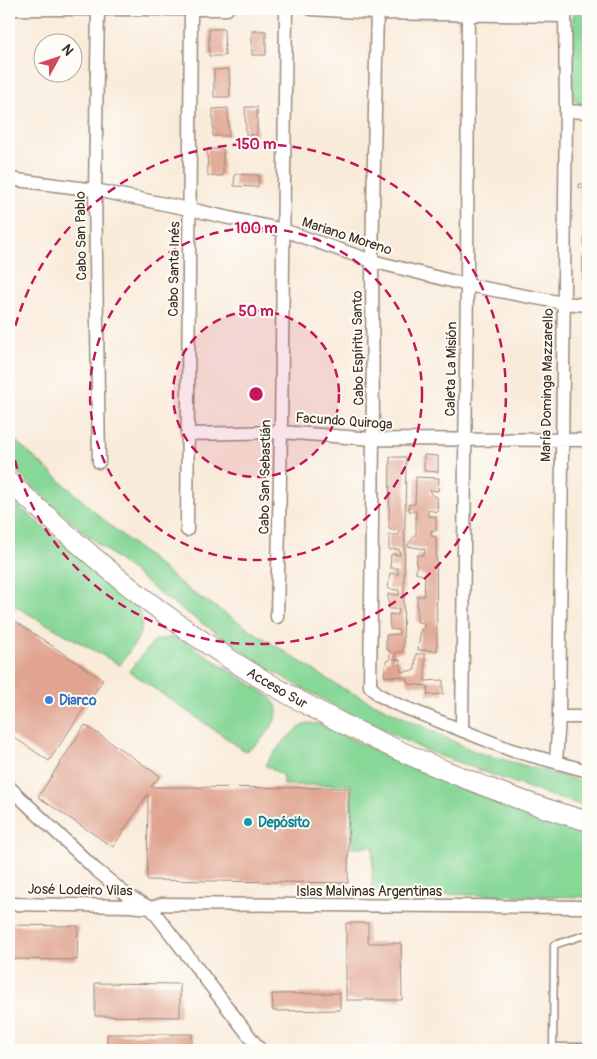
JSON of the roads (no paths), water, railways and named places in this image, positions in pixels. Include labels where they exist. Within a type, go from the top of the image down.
[{"type":"main road","name":"Acceso Sur","points":[[9,482],[105,566],[164,613],[196,637],[269,683],[310,706],[406,754],[506,794],[588,821]]},
{"type":"street","points":[[9,9],[227,9]]},
{"type":"street","name":"Cabo San Pablo","points":[[98,9],[95,190],[99,462]]},
{"type":"street","name":"Cabo Santa Inés","points":[[187,530],[191,9]]},
{"type":"street","name":"Cabo San Sebastián","points":[[277,617],[286,9]]},
{"type":"street","points":[[311,9],[565,12]]},
{"type":"street","name":"Cabo Espíritu Santo","points":[[377,11],[372,261],[374,439],[370,686],[379,695],[396,704],[462,730]]},
{"type":"street","name":"Caleta La Misión","points":[[462,730],[468,11]]},
{"type":"street","name":"María Dominga Mazzarello","points":[[556,762],[559,717],[566,112],[565,12]]},
{"type":"street","points":[[566,112],[588,112]]},
{"type":"street","name":"Mariano Moreno","points":[[9,179],[95,190],[189,209],[283,230],[372,261],[467,285],[563,303],[588,305]]},
{"type":"street","name":"Facundo Quiroga","points":[[187,434],[281,432],[374,439],[588,440]]},
{"type":"street","points":[[559,717],[588,717]]},
{"type":"street","points":[[462,730],[511,750],[588,771]]},
{"type":"street","points":[[9,787],[95,869],[128,896],[151,908],[260,1050]]},
{"type":"street","name":"José Lodeiro Vilas","points":[[9,904],[151,908]]},
{"type":"street","name":"Islas Malvinas Argentinas","points":[[151,908],[162,904],[588,907]]},
{"type":"lane","points":[[588,934],[554,945],[553,1047],[588,1047]]},
{"type":"place","name":"Diarco","points":[[49,700]]},
{"type":"place","name":"Depósito","points":[[248,822]]}]
